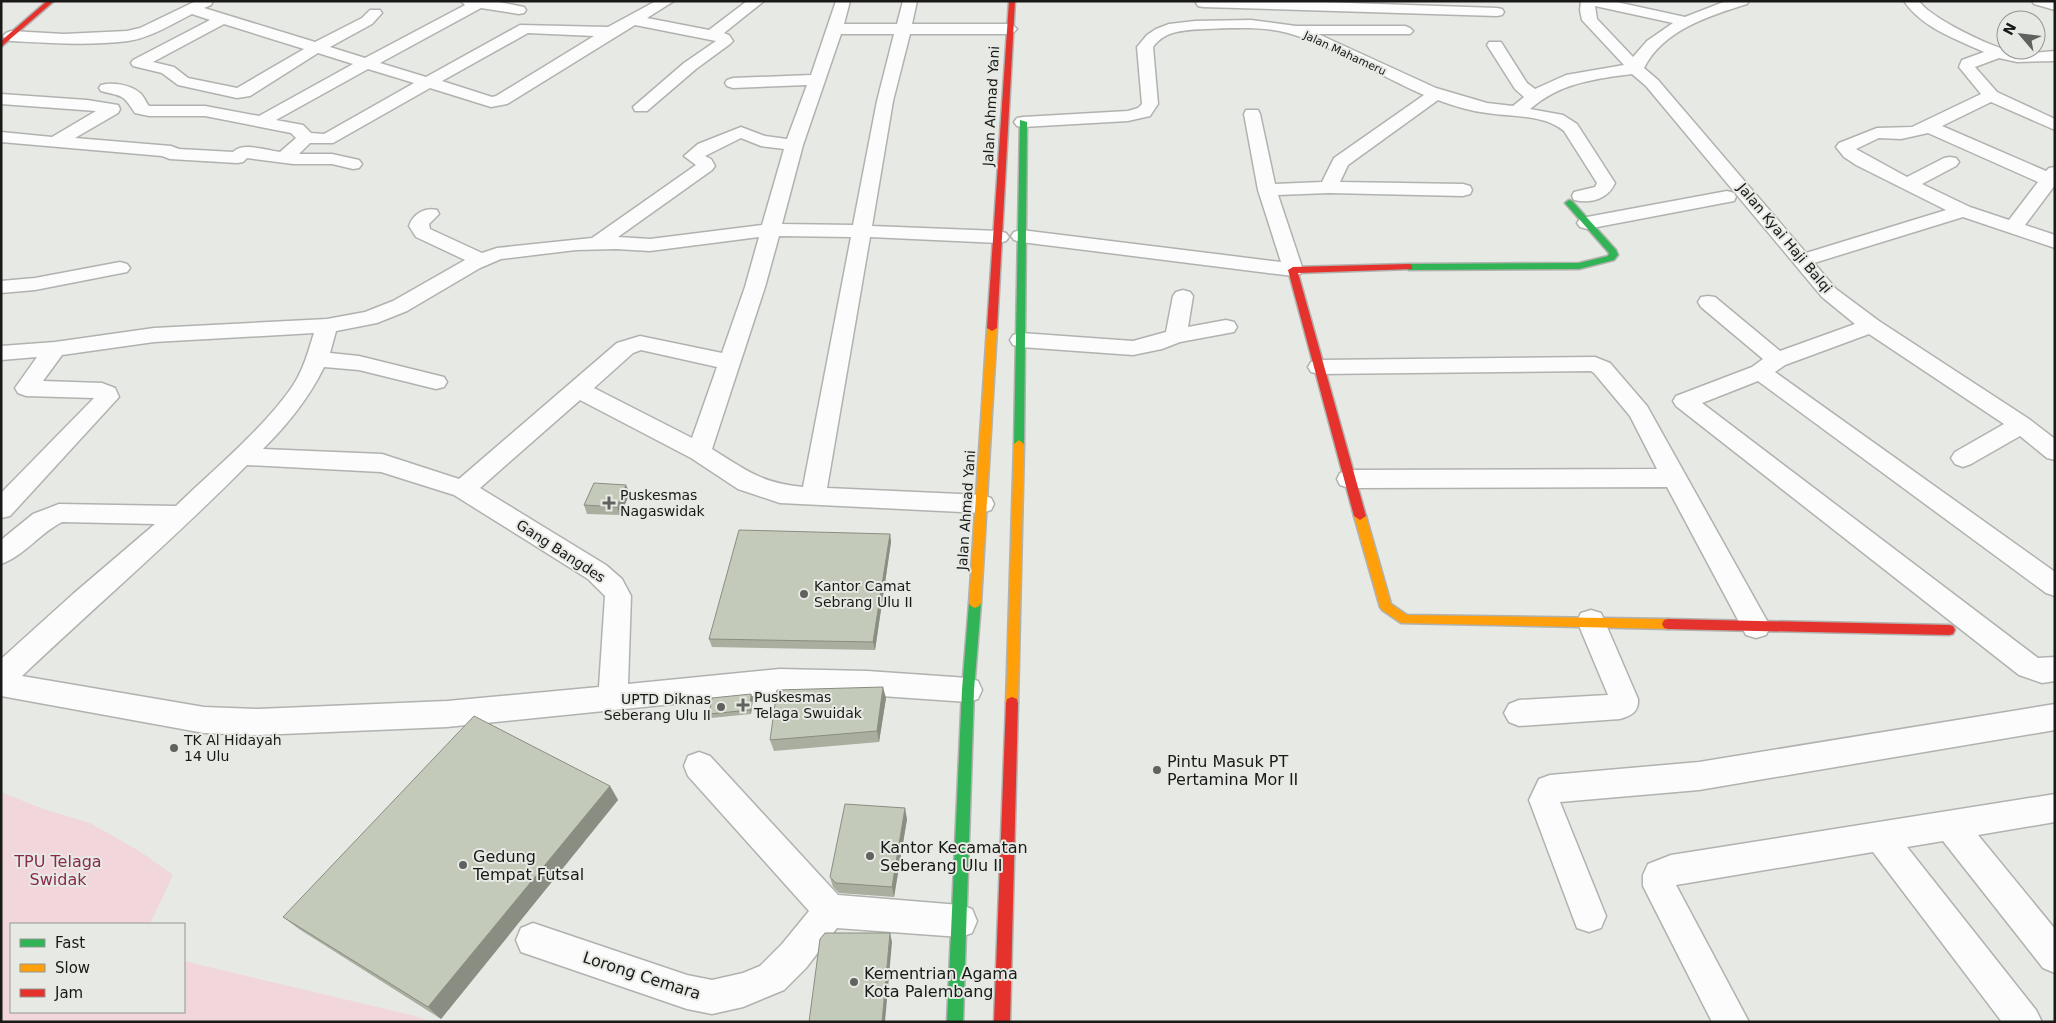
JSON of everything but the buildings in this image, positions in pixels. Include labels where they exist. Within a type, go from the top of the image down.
[{"type":"main road","points":[[8,35],[51,1]]},
{"type":"main road","name":"Jalan Ahmad Yani","points":[[955,1022],[968,690],[982,504],[1012,1]]},
{"type":"main road","points":[[1002,1022],[1016,587],[1023,118]]},
{"type":"main road","points":[[1575,200],[1587,223],[1613,252],[1614,254],[1611,258],[1579,266],[1293,270],[1348,479],[1386,607],[1395,615],[1405,620],[1591,621],[1756,627],[1949,630]]},
{"type":"street","points":[[8,35],[64,39],[128,36],[145,31],[208,1]]},
{"type":"street","points":[[191,9],[487,102],[496,102],[667,1]]},
{"type":"street","points":[[712,35],[757,1]]},
{"type":"street","points":[[698,452],[755,287],[794,145],[843,1]]},
{"type":"street","points":[[813,497],[885,101],[895,64],[901,30],[910,1]]},
{"type":"street","points":[[1517,111],[1533,96],[1562,80],[1582,75],[1635,69],[1638,60],[1647,49],[1666,33],[1713,10],[1742,1]]},
{"type":"street","points":[[1911,1],[1918,10],[1936,23],[1996,51]]},
{"type":"street","points":[[2039,1],[2055,6]]},
{"type":"street","points":[[266,118],[473,2],[518,10]]},
{"type":"street","points":[[1186,26],[1204,2],[1448,6],[1497,12]]},
{"type":"street","points":[[1572,5],[1689,22]]},
{"type":"street","name":"Jalan Kyai Haji Balqi","points":[[1589,6],[1635,69],[1652,83],[1829,293],[1871,326],[2021,425],[2055,452]]},
{"type":"street","points":[[223,19],[139,63],[168,70],[184,82],[240,93],[252,89],[316,48],[367,21],[375,12]]},
{"type":"street","points":[[107,88],[119,89],[137,98],[141,109],[149,111],[206,111],[327,140],[525,28],[540,16]]},
{"type":"street","points":[[633,20],[712,35],[726,40],[708,52],[641,107]]},
{"type":"street","name":"Jalan Mahameru","points":[[1023,118],[1128,116],[1144,112],[1150,104],[1145,47],[1149,40],[1163,31],[1186,26],[1213,24],[1291,29],[1436,94],[1474,107],[1493,111],[1517,111],[1557,119],[1571,128],[1606,183],[1603,190],[1575,200]]},
{"type":"street","points":[[525,28],[612,32]]},
{"type":"street","points":[[835,29],[1009,29]]},
{"type":"street","points":[[1291,29],[1405,31]]},
{"type":"street","points":[[1495,45],[1521,86],[1533,96]]},
{"type":"street","points":[[691,48],[708,52]]},
{"type":"street","points":[[1996,53],[1966,65],[1991,96],[2055,125]]},
{"type":"street","points":[[733,83],[816,80]]},
{"type":"street","points":[[1329,187],[1340,162],[1436,94]]},
{"type":"street","points":[[1991,96],[1929,127],[1910,134],[1872,134],[1844,147],[1848,152],[1866,163],[1963,211],[2055,242]]},
{"type":"street","points":[[1,99],[87,105],[112,109],[60,141],[50,144],[1,137]]},
{"type":"street","points":[[1022,236],[1293,270],[1268,190],[1252,114]]},
{"type":"street","points":[[1929,127],[2051,175],[2012,228]]},
{"type":"street","points":[[599,242],[706,166],[705,163],[693,156],[704,148],[741,132],[761,141],[794,145]]},
{"type":"street","points":[[283,158],[301,134]]},
{"type":"street","points":[[60,141],[91,146],[171,151],[170,154],[236,158],[243,152],[283,158],[332,158],[353,164]]},
{"type":"street","points":[[1910,184],[1950,162]]},
{"type":"street","points":[[1268,190],[1329,187],[1463,190]]},
{"type":"street","points":[[1587,223],[1727,198]]},
{"type":"street","points":[[1802,260],[1963,211]]},
{"type":"street","points":[[430,214],[420,222],[419,226],[423,233],[481,260]]},
{"type":"street","points":[[1,353],[55,349],[154,335],[327,326],[386,313],[481,260],[497,254],[599,242],[650,245],[771,230],[862,231],[999,237]]},
{"type":"street","points":[[1,287],[35,284],[120,268]]},
{"type":"street","points":[[1176,336],[1183,296]]},
{"type":"street","points":[[1708,302],[1769,366],[2055,586]]},
{"type":"street","points":[[1,677],[82,602],[182,515],[243,456],[290,405],[302,389],[317,358],[327,326]]},
{"type":"street","points":[[1871,326],[1684,401],[2029,667],[2042,671],[2055,670]]},
{"type":"street","points":[[1021,340],[1133,348],[1154,344],[1176,336],[1226,327]]},
{"type":"street","points":[[463,489],[625,348],[640,343],[729,362]]},
{"type":"street","points":[[1,509],[108,397],[107,393],[102,391],[26,388],[55,349]]},
{"type":"street","points":[[317,358],[359,364],[436,382]]},
{"type":"street","points":[[1319,367],[1595,364],[1602,368],[1639,412],[1756,627]]},
{"type":"street","points":[[578,389],[698,452],[747,483],[780,494],[982,504]]},
{"type":"street","points":[[1963,458],[2021,425]]},
{"type":"street","name":"Gang Bangdes","points":[[243,456],[382,463],[463,489],[597,572],[613,586],[618,596],[613,698]]},
{"type":"street","points":[[1348,479],[1674,478]]},
{"type":"street","points":[[7,541],[59,513],[182,515]]},
{"type":"street","points":[[1519,713],[1620,707],[1624,704],[1624,699],[1591,621]]},
{"type":"street","points":[[1,684],[204,720],[258,722],[447,714],[780,682],[867,683],[968,690]]},
{"type":"street","points":[[1589,916],[1544,800],[1550,789],[1699,776],[2055,717]]},
{"type":"street","points":[[699,766],[830,911],[960,921]]},
{"type":"street","points":[[1731,1022],[1659,886],[1659,875],[1671,870],[1882,838],[2055,808]]},
{"type":"street","points":[[1951,826],[2055,956]]},
{"type":"street","points":[[1882,838],[2024,1022]]},
{"type":"street","name":"Lorong Cemara","points":[[532,940],[687,992],[712,997],[743,990],[772,978],[794,956],[830,911]]},
{"type":"green space","name":"TPU Telaga Swidak","points":[[1,792],[43,809],[90,823],[141,852],[173,875],[150,923],[10,923],[10,1013],[185,1013],[185,961],[415,1016],[431,1022],[1,1022]]},
{"type":"traffic: fast","points":[[1019,444],[1023,122]]},
{"type":"traffic: fast","points":[[1409,267],[1579,266],[1611,258],[1614,255],[1613,252],[1569,203]]},
{"type":"traffic: fast","points":[[955,1022],[968,690],[975,603]]},
{"type":"traffic: slow","points":[[975,603],[992,328]]},
{"type":"traffic: slow","points":[[1012,703],[1019,444]]},
{"type":"traffic: slow","points":[[1360,516],[1386,607],[1405,620],[1668,624]]},
{"type":"traffic: jam","points":[[1,45],[51,1]]},
{"type":"traffic: jam","points":[[992,328],[1012,1]]},
{"type":"traffic: jam","points":[[1360,516],[1293,270],[1409,267]]},
{"type":"traffic: jam","points":[[1668,624],[1949,630]]},
{"type":"traffic: jam","points":[[1002,1022],[1012,703]]},
{"type":"place","name":"Puskesmas Nagaswidak","points":[[609,503]]},
{"type":"place","name":"Kantor Camat Sebrang Ulu II","points":[[804,594]]},
{"type":"place","name":"Puskesmas Telaga Swuidak","points":[[743,705]]},
{"type":"place","name":"UPTD Diknas Seberang Ulu II","points":[[721,707]]},
{"type":"place","name":"TK Al Hidayah 14 Ulu","points":[[174,748]]},
{"type":"place","name":"Pintu Masuk PT Pertamina Mor II","points":[[1157,770]]},
{"type":"place","name":"Kantor Kecamatan Seberang Ulu II","points":[[870,856]]},
{"type":"place","name":"Gedung Tempat Futsal","points":[[463,865]]},
{"type":"place","name":"Kementrian Agama Kota Palembang","points":[[854,982]]}]
